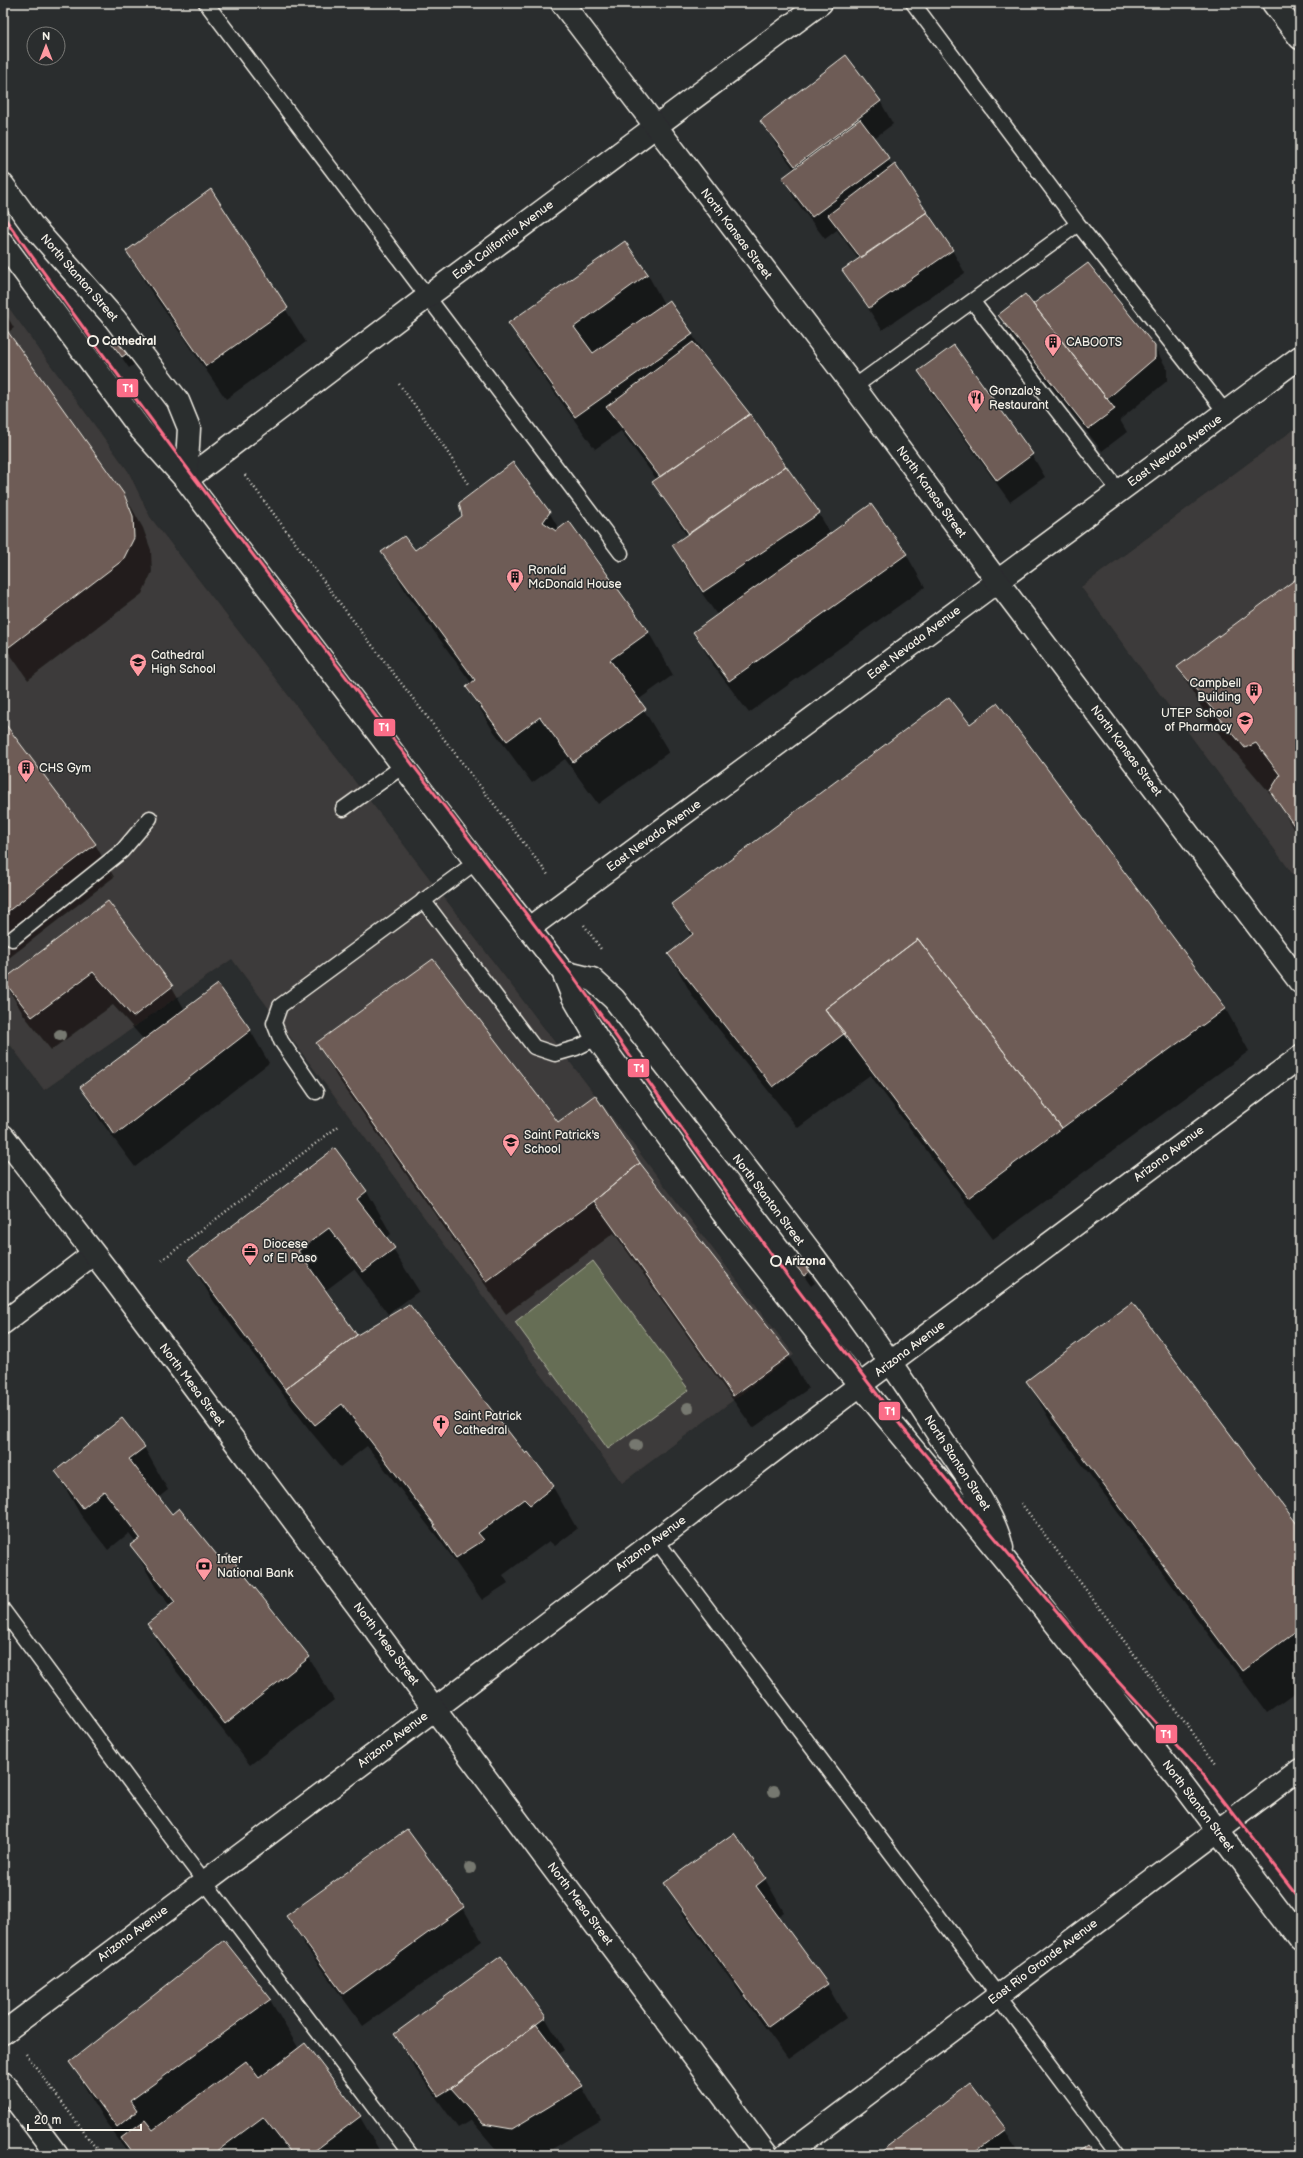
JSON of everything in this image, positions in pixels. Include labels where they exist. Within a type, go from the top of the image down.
[{"type":"street","name":"North Kansas Street","points":[[562,3],[854,387],[998,582],[1300,982]]},
{"type":"street","name":"East California Avenue","points":[[186,480],[427,296],[821,3]]},
{"type":"street","points":[[1273,3],[1300,38]]},
{"type":"street","name":"North Stanton Street","points":[[3,186],[32,225],[115,319],[178,401],[189,428],[186,480]]},
{"type":"street","name":"North Stanton Street","points":[[3,243],[141,430],[186,480],[476,862],[563,972],[573,997],[597,1038],[722,1212],[860,1385],[1004,1560],[1184,1786],[1216,1831],[1300,1940]]},
{"type":"street","name":"East Nevada Avenue","points":[[528,929],[1300,357]]},
{"type":"street","name":"North Stanton Street","points":[[563,972],[592,979],[614,999],[861,1320],[990,1514],[1001,1544],[1004,1560]]},
{"type":"street","name":"Arizona Avenue","points":[[5,2031],[435,1709],[860,1385],[1300,1057]]},
{"type":"street","name":"North Mesa Street","points":[[3,1136],[435,1709],[767,2155]]},
{"type":"street","points":[[3,1323],[93,1254]]},
{"type":"street","name":"East Rio Grande Avenue","points":[[786,2155],[1300,1769]]},
{"type":"street","points":[[3,2083],[57,2155]]},
{"type":"lane","points":[[206,3],[621,553]]},
{"type":"lane","points":[[913,3],[1078,224],[1226,413]]},
{"type":"lane","points":[[854,387],[1078,224]]},
{"type":"lane","points":[[972,302],[1119,491]]},
{"type":"lane","points":[[343,809],[403,766]]},
{"type":"lane","points":[[12,939],[122,851],[150,818]]},
{"type":"lane","points":[[316,1092],[281,1041],[274,1024],[280,1006],[476,862]]},
{"type":"lane","points":[[423,900],[534,1047],[555,1054],[576,1048],[597,1038]]},
{"type":"lane","points":[[656,1540],[1118,2155]]},
{"type":"lane","points":[[3,1610],[204,1881],[411,2155]]},
{"type":"path","points":[[399,384],[435,433],[468,484]]},
{"type":"path","points":[[162,1260],[340,1125]]},
{"type":"path","points":[[5,2031],[101,2155]]},
{"type":"shaded area","points":[[3,300],[128,471],[150,517],[397,836],[794,1355],[622,1483],[232,959],[44,1090],[3,1035]]},
{"type":"shaded area","name":"UTEP School of Pharmacy","points":[[1300,425],[1300,884],[1081,587]]},
{"type":"green space","points":[[593,1261],[689,1390],[608,1449],[515,1322]]},
{"type":"building","points":[[846,55],[881,101],[795,166],[760,121]]},
{"type":"building","points":[[860,119],[890,159],[812,217],[782,178]]},
{"type":"building","points":[[895,164],[927,212],[861,258],[828,215]]},
{"type":"building","points":[[211,189],[288,308],[206,366],[126,251]]},
{"type":"building","points":[[927,212],[953,250],[869,308],[842,270]]},
{"type":"building","points":[[625,241],[648,274],[574,327],[593,353],[669,300],[693,334],[575,417],[508,323]]},
{"type":"building","points":[[1088,263],[1155,346],[1155,358],[1107,399],[1033,304]]},
{"type":"building","name":"CABOOTS","points":[[1025,294],[1115,409],[1088,429],[998,315]]},
{"type":"building","points":[[3,325],[124,494],[133,516],[134,538],[123,560],[9,647],[3,639]]},
{"type":"building","points":[[117,336],[129,352],[122,357],[110,341]]},
{"type":"building","points":[[693,342],[750,414],[660,477],[606,407]]},
{"type":"building","name":"Gonzalo's Restaurant","points":[[954,345],[1033,454],[997,481],[918,371]]},
{"type":"building","points":[[750,414],[786,466],[689,534],[652,482]]},
{"type":"building","name":"Ronald McDonald House","points":[[513,462],[550,512],[543,522],[556,531],[569,521],[649,632],[610,660],[646,709],[573,762],[540,717],[507,741],[466,687],[475,680],[381,552],[404,536],[415,550],[462,516],[459,503]]},
{"type":"building","points":[[786,466],[820,513],[703,592],[672,545]]},
{"type":"building","points":[[871,504],[907,554],[729,681],[693,632]]},
{"type":"building","name":"Campbell Building","points":[[1300,576],[1300,834],[1270,791],[1280,775],[1256,743],[1245,748],[1177,667]]},
{"type":"building","points":[[949,697],[970,724],[998,703],[1226,1008],[1062,1128],[918,939],[825,1009],[845,1033],[773,1087],[668,954],[693,934],[671,904]]},
{"type":"building","name":"CHS Gym","points":[[3,721],[96,844],[3,915]]},
{"type":"building","points":[[108,901],[173,986],[133,1017],[93,972],[32,1017],[3,980]]},
{"type":"building","points":[[918,939],[1062,1128],[968,1198],[825,1009]]},
{"type":"building","points":[[433,959],[558,1122],[595,1095],[640,1163],[594,1201],[486,1281],[316,1043]]},
{"type":"building","points":[[218,984],[251,1030],[115,1135],[80,1087]]},
{"type":"building","name":"Diocese of El Paso","points":[[335,1148],[367,1191],[357,1199],[395,1248],[363,1272],[329,1228],[298,1251],[357,1335],[285,1389],[188,1259]]},
{"type":"building","points":[[640,1163],[790,1355],[733,1396],[594,1201]]},
{"type":"building","points":[[798,1257],[809,1272],[804,1276],[792,1261]]},
{"type":"building","points":[[1132,1302],[1300,1528],[1300,1628],[1242,1671],[1026,1381]]},
{"type":"building","name":"Saint Patrick Cathedral","points":[[409,1304],[526,1454],[528,1452],[554,1486],[530,1505],[524,1499],[478,1533],[484,1540],[456,1558],[434,1526],[435,1525],[342,1404],[315,1425],[285,1389],[357,1335]]},
{"type":"building","name":"Inter National Bank","points":[[122,1418],[145,1447],[129,1459],[172,1514],[179,1508],[221,1560],[228,1554],[310,1657],[225,1724],[147,1624],[175,1602],[130,1545],[140,1538],[104,1491],[83,1508],[55,1471]]},
{"type":"building","points":[[407,1829],[464,1907],[343,1994],[286,1916]]},
{"type":"building","points":[[734,1833],[766,1878],[756,1886],[828,1984],[768,2027],[664,1883]]},
{"type":"building","points":[[224,1940],[271,1999],[130,2101],[137,2111],[117,2127],[69,2062]]},
{"type":"building","points":[[501,1956],[546,2017],[451,2088],[438,2096],[394,2034]]},
{"type":"building","points":[[536,2024],[583,2086],[512,2129],[483,2124],[451,2088]]},
{"type":"building","points":[[305,2043],[361,2116],[309,2155],[293,2155],[263,2117],[212,2155],[134,2155],[121,2138],[145,2120],[153,2130],[246,2061],[259,2078]]},
{"type":"building","points":[[971,2083],[1006,2129],[971,2155],[876,2155]]},
{"type":"building","points":[[1088,2146],[1094,2155],[1076,2155]]},
{"type":"transit line","name":"T1","points":[[3,216],[193,476],[571,973],[776,1261],[902,1427],[1091,1652],[1202,1773],[1300,1899]]},
{"type":"place","name":"Cathedral","points":[[93,341]]},
{"type":"place","name":"CABOOTS","points":[[1053,357]]},
{"type":"place","name":"Gonzalo's Restaurant","points":[[976,413]]},
{"type":"place","name":"Ronald McDonald House","points":[[515,592]]},
{"type":"place","name":"Cathedral High School","points":[[138,677]]},
{"type":"place","name":"Campbell Building","points":[[1254,705]]},
{"type":"place","name":"UTEP School of Pharmacy","points":[[1245,735]]},
{"type":"place","name":"CHS Gym","points":[[26,783]]},
{"type":"place","name":"Saint Patrick's School","points":[[511,1157]]},
{"type":"place","name":"Arizona","points":[[776,1261]]},
{"type":"place","name":"Diocese of El Paso","points":[[250,1266]]},
{"type":"place","name":"Saint Patrick Cathedral","points":[[441,1438]]},
{"type":"place","name":"Inter National Bank","points":[[204,1581]]}]
